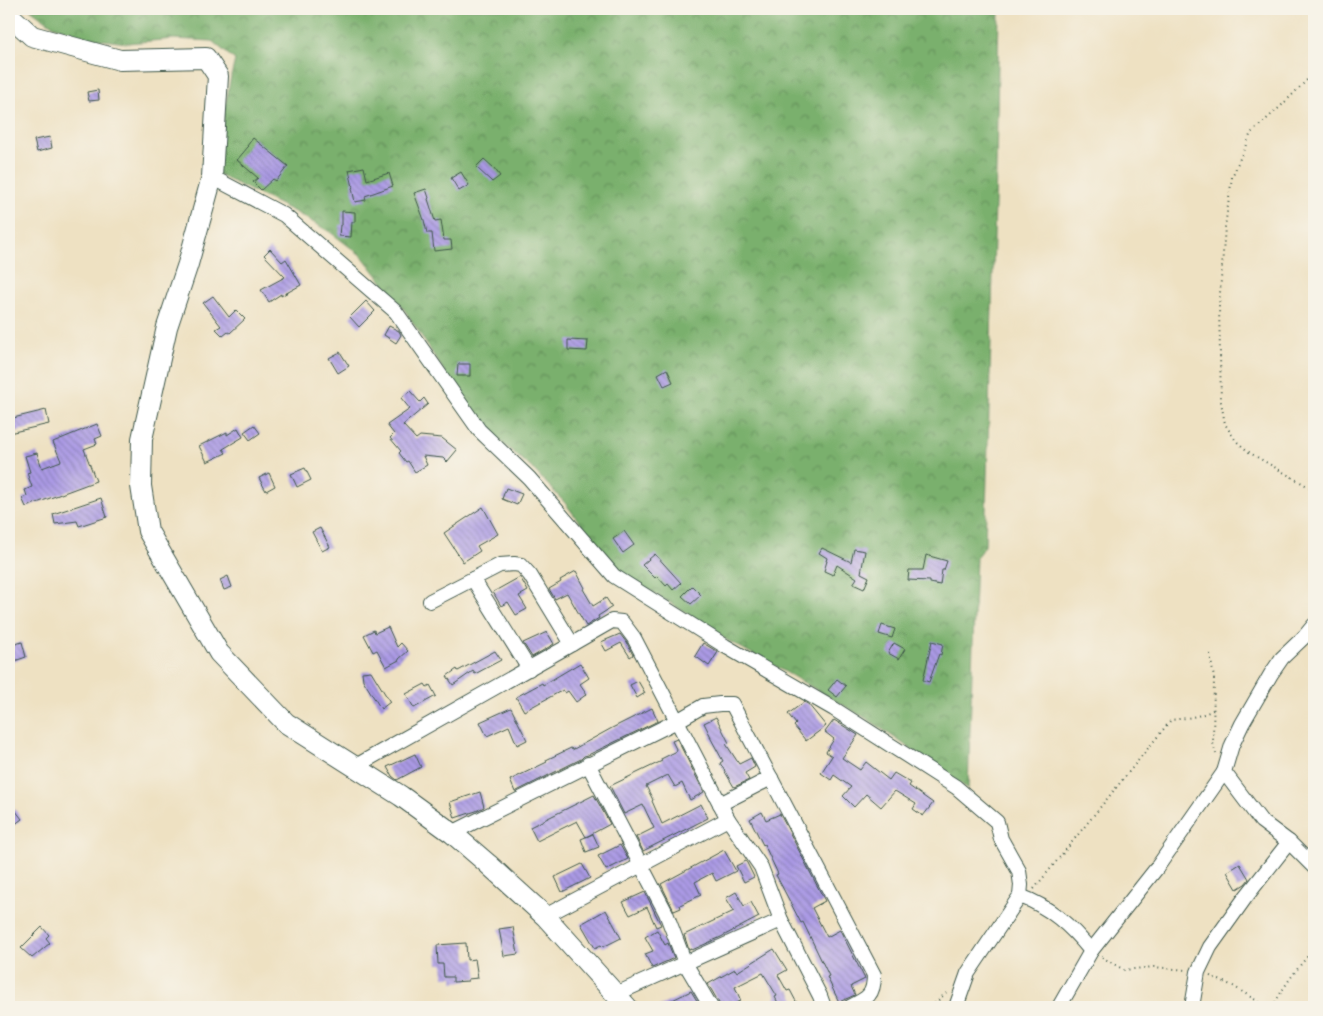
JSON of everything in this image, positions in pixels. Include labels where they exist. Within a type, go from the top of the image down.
[{"type":"street","points":[[9,14],[32,36],[120,60],[206,58],[218,76],[212,177],[188,264],[167,327],[142,439],[141,486],[148,531],[219,653],[286,724],[401,796],[452,833],[488,864],[545,916],[622,1001],[685,963],[781,920]]},
{"type":"street","points":[[212,177],[284,215],[396,312],[479,430],[529,478],[614,576],[725,646],[842,714],[956,787],[996,822],[1001,839],[1019,871],[1023,897],[968,972],[956,1007]]},
{"type":"street","points":[[430,601],[500,565],[521,565],[530,575],[572,644]]},
{"type":"street","points":[[473,579],[529,669]]},
{"type":"street","points":[[354,767],[612,621],[622,622],[634,638],[728,819],[761,867],[781,920],[824,1007]]},
{"type":"street","points":[[1059,1007],[1091,951],[1156,869],[1224,772],[1232,745],[1242,724],[1271,674],[1282,658],[1314,625]]},
{"type":"street","points":[[452,833],[677,721],[703,706],[732,704],[874,975],[874,985],[868,998],[850,1007]]},
{"type":"street","points":[[588,764],[666,913],[685,963],[711,1007]]},
{"type":"street","points":[[1224,772],[1261,821],[1289,842],[1314,867]]},
{"type":"street","points":[[720,804],[771,778]]},
{"type":"street","points":[[545,916],[728,819]]},
{"type":"street","points":[[1192,1007],[1198,972],[1210,948],[1245,898],[1289,842]]},
{"type":"street","points":[[1023,897],[1034,901],[1060,918],[1079,936],[1091,951]]},
{"type":"path","points":[[1314,73],[1251,133],[1232,177],[1225,227],[1219,306],[1221,402],[1226,424],[1236,441],[1250,453],[1314,490]]},
{"type":"path","points":[[1210,654],[1214,678],[1213,743],[1224,772]]},
{"type":"path","points":[[1023,897],[1171,720],[1204,715],[1213,710]]},
{"type":"path","points":[[1273,1007],[1296,969],[1314,949]]},
{"type":"path","points":[[1091,951],[1124,970],[1154,967],[1198,972],[1233,986],[1264,1007]]},
{"type":"green space","points":[[30,9],[999,9],[985,546],[976,557],[968,789],[869,720],[725,639],[620,572],[565,503],[534,470],[493,435],[469,410],[404,309],[362,256],[330,232],[295,212],[217,174],[226,103],[235,60],[212,41],[174,39],[127,43],[88,38],[54,26]]},
{"type":"building","points":[[98,90],[99,100],[89,101],[87,92]]},
{"type":"building","points":[[50,137],[52,148],[37,152],[34,140]]},
{"type":"building","points":[[253,138],[288,166],[276,181],[273,179],[261,190],[253,182],[258,178],[237,160]]},
{"type":"building","points":[[484,159],[500,176],[492,182],[476,167]]},
{"type":"building","points":[[364,167],[367,180],[389,173],[393,186],[365,196],[366,200],[355,202],[349,170]]},
{"type":"building","points":[[461,172],[469,185],[459,191],[451,178]]},
{"type":"building","points":[[426,189],[435,221],[441,220],[444,240],[451,240],[452,249],[434,251],[432,233],[427,233],[414,193]]},
{"type":"building","points":[[342,211],[355,212],[355,222],[352,222],[351,237],[339,236],[340,225],[342,225]]},
{"type":"building","points":[[270,249],[282,262],[286,259],[301,285],[269,302],[261,290],[285,277],[264,255]]},
{"type":"building","points":[[213,296],[229,317],[236,310],[245,319],[230,333],[228,332],[223,336],[216,329],[221,326],[203,303]]},
{"type":"building","points":[[366,301],[375,311],[359,327],[350,317]]},
{"type":"building","points":[[389,326],[399,331],[401,335],[396,343],[384,335]]},
{"type":"building","points":[[568,340],[588,341],[587,351],[568,350]]},
{"type":"building","points":[[340,352],[349,366],[338,373],[329,358]]},
{"type":"building","points":[[458,364],[470,364],[470,376],[457,376]]},
{"type":"building","points":[[667,369],[673,382],[664,386],[658,374]]},
{"type":"building","points":[[410,391],[420,402],[424,398],[428,404],[403,425],[416,439],[420,436],[442,438],[457,450],[447,462],[443,458],[423,456],[427,465],[415,472],[408,461],[406,462],[399,453],[401,451],[390,438],[394,434],[387,425],[410,409],[401,398]]},
{"type":"building","points":[[46,410],[49,424],[9,433],[9,419]]},
{"type":"building","points":[[97,424],[102,436],[95,439],[97,444],[84,449],[96,481],[26,507],[22,498],[27,496],[25,490],[32,487],[27,473],[30,472],[25,456],[37,453],[42,468],[61,461],[53,442]]},
{"type":"building","points":[[254,425],[260,433],[250,440],[244,432]]},
{"type":"building","points":[[238,428],[243,437],[223,449],[226,453],[207,462],[199,446],[227,432],[227,435]]},
{"type":"building","points":[[305,468],[311,480],[297,487],[291,474]]},
{"type":"building","points":[[269,473],[275,486],[266,491],[259,478]]},
{"type":"building","points":[[506,488],[522,494],[517,505],[502,499]]},
{"type":"building","points":[[101,498],[107,517],[79,526],[77,521],[55,524],[53,514]]},
{"type":"building","points":[[483,507],[498,534],[477,546],[480,551],[463,562],[444,533]]},
{"type":"building","points":[[320,528],[330,547],[322,551],[312,532]]},
{"type":"building","points":[[624,531],[634,545],[623,553],[613,539]]},
{"type":"building","points":[[822,548],[851,562],[854,549],[865,551],[861,573],[869,577],[864,589],[853,584],[857,578],[837,565],[833,575],[824,571],[827,558],[819,553]]},
{"type":"building","points":[[655,554],[681,583],[673,590],[668,584],[666,586],[657,576],[655,578],[642,565]]},
{"type":"building","points":[[926,555],[947,561],[944,570],[942,570],[940,585],[930,583],[930,581],[908,580],[909,570],[923,570]]},
{"type":"building","points":[[576,571],[585,588],[583,589],[593,606],[606,598],[612,607],[586,626],[567,593],[555,599],[549,589]]},
{"type":"building","points":[[228,576],[232,587],[224,590],[220,580]]},
{"type":"building","points":[[520,577],[528,591],[519,596],[527,609],[516,615],[508,602],[501,606],[493,592]]},
{"type":"building","points":[[692,586],[701,595],[691,604],[682,596]]},
{"type":"building","points":[[882,625],[895,629],[892,638],[879,634]]},
{"type":"building","points":[[388,627],[397,647],[401,643],[408,651],[399,660],[386,667],[377,650],[373,652],[364,635],[374,630],[375,633]]},
{"type":"building","points":[[547,632],[554,644],[532,657],[523,643]]},
{"type":"building","points":[[620,634],[633,655],[630,657],[621,643],[606,651],[601,642]]},
{"type":"building","points":[[932,641],[943,644],[941,655],[939,654],[929,682],[923,680]]},
{"type":"building","points":[[22,642],[26,657],[9,663],[9,646]]},
{"type":"building","points":[[703,643],[718,652],[709,666],[695,656]]},
{"type":"building","points":[[894,643],[905,649],[899,659],[888,653]]},
{"type":"building","points":[[495,651],[501,660],[475,674],[473,671],[453,685],[447,676],[457,669],[458,671]]},
{"type":"building","points":[[580,663],[589,678],[580,684],[587,694],[576,702],[568,691],[565,693],[563,690],[524,711],[516,697],[542,683],[543,685]]},
{"type":"building","points":[[371,671],[390,702],[381,709],[363,680],[362,672]]},
{"type":"building","points":[[837,679],[846,686],[837,697],[828,690]]},
{"type":"building","points":[[638,681],[645,693],[637,698],[630,685]]},
{"type":"building","points":[[425,684],[427,687],[430,685],[436,696],[414,708],[406,694]]},
{"type":"building","points":[[804,702],[808,704],[826,726],[806,741],[794,726],[796,724],[788,714]]},
{"type":"building","points":[[511,708],[527,740],[517,745],[509,726],[487,736],[480,722]]},
{"type":"building","points":[[652,708],[658,721],[584,756],[515,792],[510,780],[547,762],[546,760],[571,748],[572,750]]},
{"type":"building","points":[[716,717],[729,743],[726,744],[739,764],[751,758],[755,767],[745,773],[749,780],[734,787],[720,763],[723,761],[704,723]]},
{"type":"building","points":[[834,720],[858,735],[842,758],[860,770],[866,762],[889,780],[894,773],[911,783],[909,786],[933,803],[923,816],[913,809],[916,804],[895,791],[881,807],[866,794],[854,807],[843,796],[851,787],[834,775],[831,780],[821,773],[832,756],[826,752],[834,739],[825,732]]},
{"type":"building","points":[[677,739],[704,792],[690,800],[682,783],[675,787],[668,775],[646,786],[662,824],[701,804],[708,818],[643,851],[636,837],[654,828],[643,805],[624,814],[610,786],[662,761],[661,759],[677,751],[672,741]]},
{"type":"building","points":[[415,754],[421,767],[397,780],[392,776],[387,767]]},
{"type":"building","points":[[480,792],[484,807],[455,818],[450,802]]},
{"type":"building","points":[[594,795],[610,824],[586,837],[577,821],[537,841],[530,827]]},
{"type":"building","points":[[9,802],[22,819],[14,825],[9,819]]},
{"type":"building","points":[[762,812],[766,820],[780,814],[825,901],[812,908],[827,937],[840,930],[865,979],[851,986],[855,995],[839,1002],[827,977],[829,976],[803,922],[801,923],[776,875],[778,874],[750,819]]},
{"type":"building","points":[[593,834],[599,847],[586,852],[581,839]]},
{"type":"building","points":[[620,845],[628,859],[606,870],[598,856]]},
{"type":"building","points":[[724,850],[736,871],[716,881],[712,873],[695,882],[701,895],[680,905],[681,908],[674,911],[661,884]]},
{"type":"building","points":[[746,861],[754,877],[744,882],[736,866]]},
{"type":"building","points":[[582,864],[590,878],[562,892],[555,877]]},
{"type":"building","points":[[1240,864],[1249,879],[1237,889],[1227,872]]},
{"type":"building","points":[[645,892],[661,925],[656,927],[647,907],[630,915],[623,902]]},
{"type":"building","points":[[736,892],[744,906],[751,902],[759,917],[721,937],[689,950],[684,935],[734,911],[726,898]]},
{"type":"building","points":[[606,910],[621,938],[603,947],[601,945],[595,948],[581,924]]},
{"type":"building","points":[[42,927],[49,935],[46,938],[50,943],[32,958],[21,948]]},
{"type":"building","points":[[513,927],[518,954],[504,956],[499,929]]},
{"type":"building","points":[[657,930],[665,945],[668,943],[674,958],[652,968],[645,954],[653,951],[645,937]]},
{"type":"building","points":[[466,943],[467,960],[475,959],[478,978],[453,982],[453,977],[444,977],[443,964],[438,964],[437,945]]},
{"type":"building","points":[[774,949],[787,970],[778,975],[787,991],[790,990],[799,1007],[780,1007],[775,997],[777,996],[763,973],[735,987],[741,1001],[727,1007],[720,1007],[708,984],[735,969],[737,972]]},
{"type":"building","points":[[691,991],[699,1004],[692,1007],[658,1007]]}]
